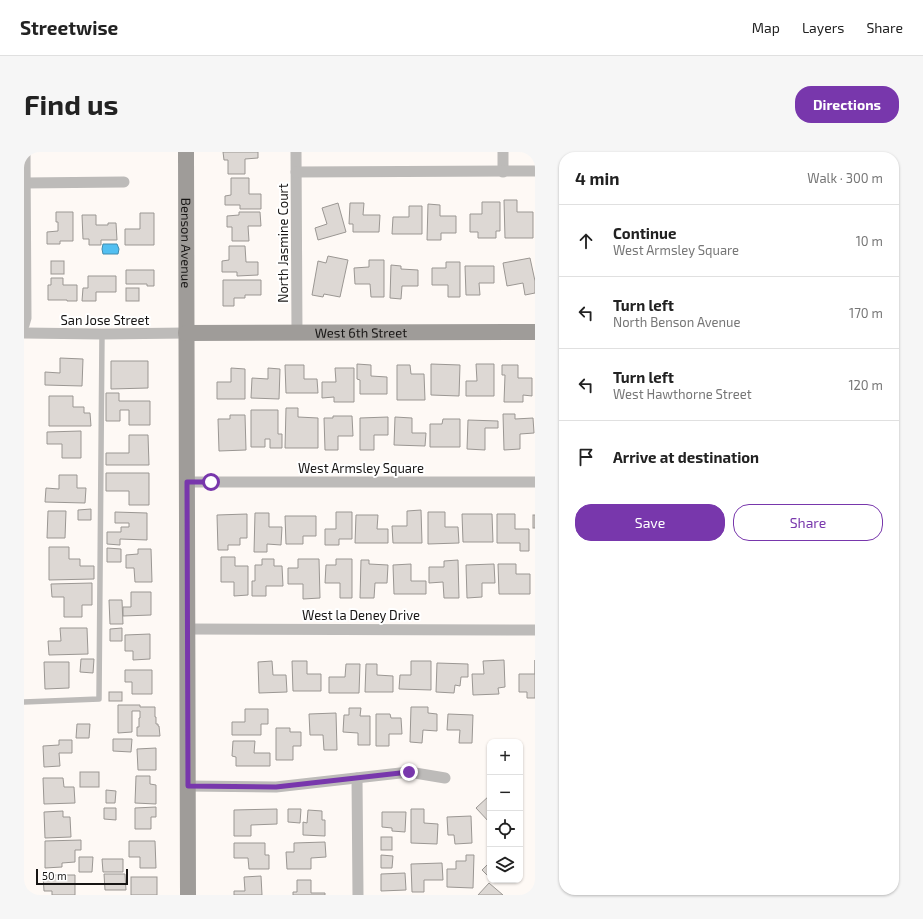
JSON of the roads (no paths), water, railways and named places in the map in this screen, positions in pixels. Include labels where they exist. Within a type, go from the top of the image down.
[{"type":"main road","name":"Benson Avenue","points":[[186,152],[188,895]]},
{"type":"main road","name":"West 6th Street","points":[[186,333],[535,332]]},
{"type":"street","points":[[24,325],[26,318],[25,152]]},
{"type":"street","name":"North Jasmine Court","points":[[296,152],[297,333]]},
{"type":"street","points":[[503,152],[503,172]]},
{"type":"street","points":[[296,172],[535,171]]},
{"type":"street","points":[[24,183],[124,182]]},
{"type":"street","name":"San Jose Street","points":[[24,333],[186,333]]},
{"type":"street","name":"West Armsley Square","points":[[187,482],[535,482]]},
{"type":"street","name":"West la Deney Drive","points":[[188,629],[535,630]]},
{"type":"street","points":[[188,786],[276,787],[409,772],[445,778]]},
{"type":"street","points":[[357,778],[358,895]]},
{"type":"lane","points":[[24,702],[99,699],[102,334]]},
{"type":"water","points":[[103,244],[117,244],[119,249],[118,254],[103,254]]}]
